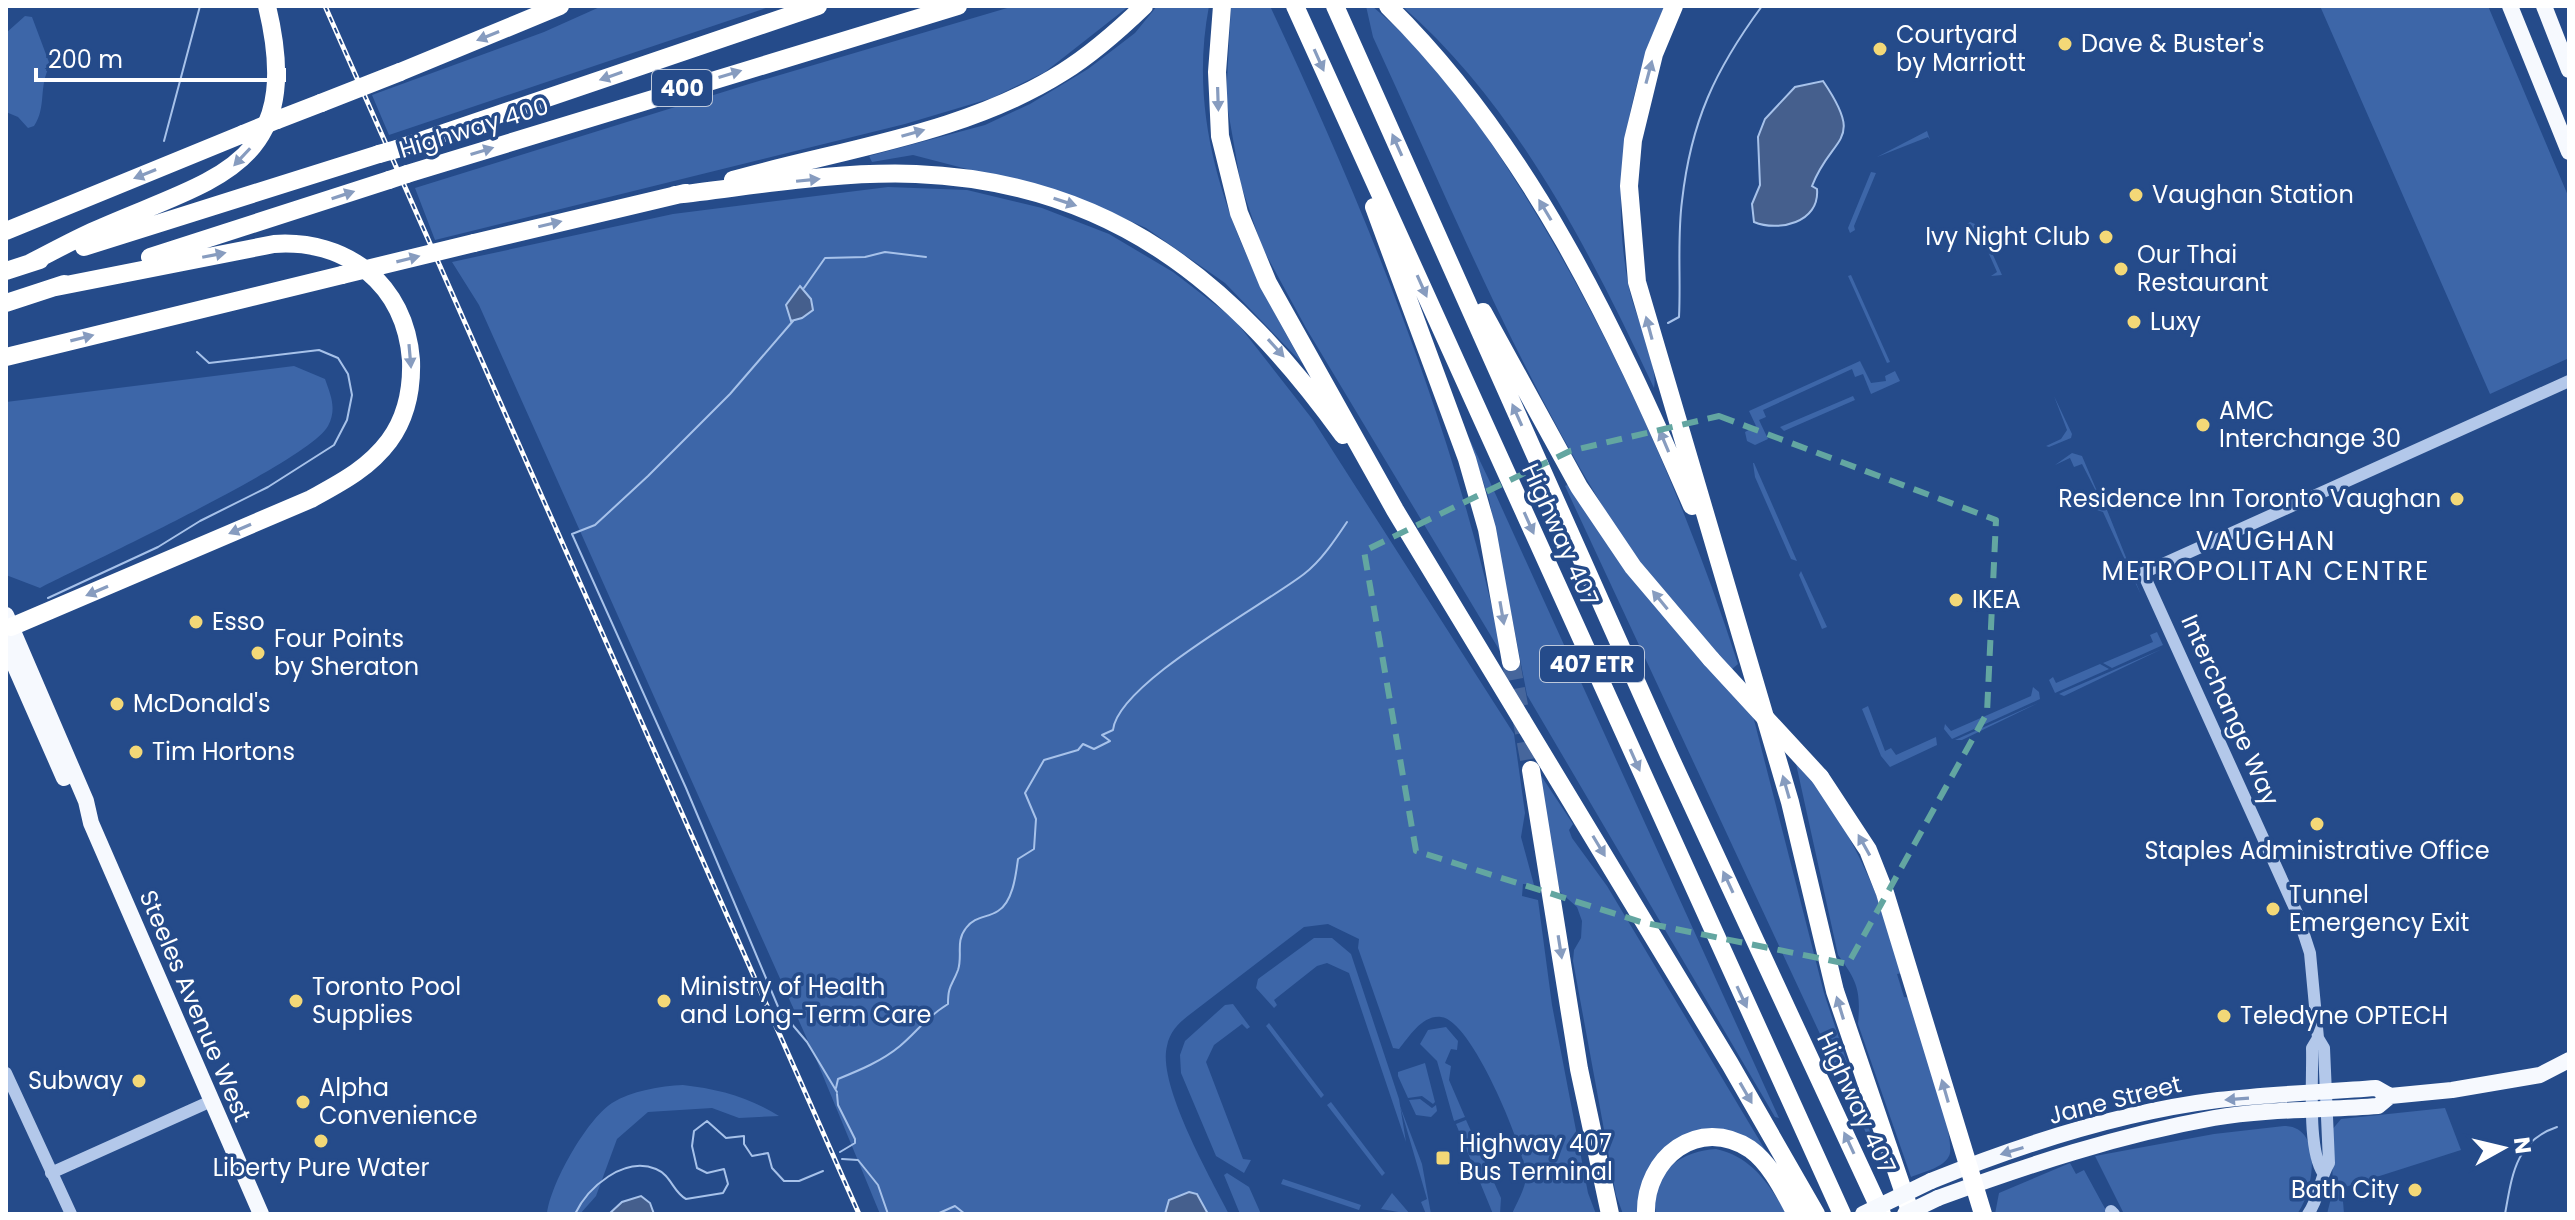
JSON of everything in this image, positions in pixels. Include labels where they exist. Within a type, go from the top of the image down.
[{"type":"highway","points":[[30,263],[96,230],[196,189],[227,172],[249,151],[272,108],[277,79],[276,46],[267,6]]},
{"type":"highway","points":[[6,231],[560,6]]},
{"type":"highway","name":"Highway 400","points":[[6,271],[388,151],[818,6]]},
{"type":"highway","name":"Highway 400","points":[[6,303],[398,177],[958,6]]},
{"type":"highway","name":"Highway 407","points":[[1295,6],[1842,1214]]},
{"type":"highway","name":"Highway 407","points":[[1335,6],[1676,769],[1882,1214]]},
{"type":"highway","points":[[1388,6],[1478,106],[1555,226],[1624,355],[1718,564]]},
{"type":"highway","points":[[1674,6],[1654,54],[1633,140],[1629,186],[1637,282],[1790,802],[1844,1021],[1911,1214]]},
{"type":"highway","points":[[6,357],[675,195],[911,134],[995,106],[1064,72],[1138,12]]},
{"type":"highway","points":[[1221,14],[1217,72],[1220,136],[1239,213],[1268,283],[1395,510],[1730,1064],[1816,1214]]},
{"type":"highway","points":[[1342,113],[1467,459],[1487,529],[1511,662]]},
{"type":"highway","points":[[675,195],[829,178],[914,174],[1024,190],[1102,216],[1175,257],[1242,313],[1304,382],[1395,510]]},
{"type":"highway","points":[[1429,217],[1579,487],[1633,567],[1711,659],[1820,777],[1868,850],[1885,893],[1983,1214]]},
{"type":"highway","points":[[7,627],[311,499],[346,480],[370,464],[391,439],[409,394],[410,344],[403,319],[391,296],[374,275],[337,251],[310,245],[274,244],[56,287]]},
{"type":"highway","points":[[1531,770],[1579,1069],[1610,1214]]},
{"type":"highway","points":[[1646,1214],[1647,1190],[1656,1167],[1678,1147],[1708,1138],[1730,1140],[1752,1150],[1780,1184],[1796,1214]]},
{"type":"main road","points":[[2510,6],[2569,152]]},
{"type":"main road","points":[[2544,6],[2569,70]]},
{"type":"main road","name":"Steeles Avenue West","points":[[7,627],[75,804],[88,816],[209,1102],[261,1214]]},
{"type":"main road","name":"Steeles Avenue West","points":[[6,646],[45,721]]},
{"type":"main road","name":"Jane Street","points":[[2547,1073],[2569,1060]]},
{"type":"main road","name":"Jane Street","points":[[1863,1214],[1967,1166],[2099,1125],[2218,1100],[2378,1106],[2390,1096],[2452,1090],[2547,1073],[2569,1075]]},
{"type":"main road","name":"Jane Street","points":[[1905,1214],[1938,1198],[2062,1155],[2217,1118],[2320,1102]]},
{"type":"street","name":"Interchange Way","points":[[2308,1214],[2318,1201],[2323,1173],[2317,1163],[2320,1102],[2312,1048],[2318,1038],[2310,953],[2297,913],[2143,573],[2569,381]]},
{"type":"street","points":[[6,1073],[71,1214]]},
{"type":"street","points":[[51,1173],[209,1102]]},
{"type":"highlighted area","points":[[1719,416],[1996,520],[1987,713],[1848,964],[1641,922],[1416,851],[1364,551],[1570,451]]},
{"type":"shaded area","points":[[602,6],[772,6],[389,135],[372,95],[544,32]]},
{"type":"shaded area","points":[[1014,6],[1129,6],[1045,72],[992,98],[905,124],[435,240],[415,188],[749,84]]},
{"type":"shaded area","points":[[1157,6],[1209,6],[1203,54],[1204,101],[1211,148],[1239,237],[1303,364],[1225,283],[1146,228],[1078,198],[913,155],[872,162],[869,156],[985,125],[1030,104],[1088,69],[1135,33]]},
{"type":"shaded area","points":[[1231,6],[1270,6],[1341,164],[1434,406],[1460,488],[1503,656],[1306,328],[1262,247],[1241,185],[1226,99]]},
{"type":"shaded area","points":[[1366,6],[1372,6],[1417,48],[1474,118],[1524,194],[1588,306],[1645,423],[1695,542],[1738,664],[1731,670],[1629,547],[1568,446],[1508,331],[1453,214],[1373,37]]},
{"type":"shaded area","points":[[1402,6],[1666,6],[1640,73],[1631,108],[1622,180],[1623,252],[1629,288],[1650,353],[1654,388],[1576,234],[1515,135],[1481,89]]},
{"type":"shaded area","points":[[2320,6],[2488,6],[2569,198],[2569,358],[2490,394]]},
{"type":"shaded area","points":[[25,16],[32,17],[50,65],[38,119],[34,126],[28,128],[18,117],[6,112],[6,33]]},
{"type":"shaded area","points":[[1823,81],[1836,101],[1844,128],[1812,186],[1817,189],[1812,210],[1796,222],[1785,225],[1754,222],[1752,204],[1760,185],[1758,137],[1765,119],[1795,87]]},
{"type":"shaded area","points":[[1927,131],[1930,140],[1928,137],[1877,157]]},
{"type":"shaded area","points":[[1871,172],[1876,173],[1855,230],[1850,233],[1848,228]]},
{"type":"shaded area","points":[[888,187],[967,190],[1042,208],[1109,234],[1173,272],[1234,319],[1313,420],[1514,734],[1525,813],[1521,837],[1534,885],[1523,884],[1522,896],[1538,900],[1552,1005],[1588,1193],[1596,1214],[1512,1214],[1526,1179],[1523,1159],[1494,1085],[1467,1038],[1453,1023],[1434,1017],[1422,1023],[1399,1049],[1393,1048],[1358,948],[1359,939],[1328,924],[1304,927],[1184,1019],[1168,1040],[1166,1063],[1177,1106],[1229,1214],[880,1214],[816,1059],[479,305],[452,262],[673,214]]},
{"type":"shaded area","points":[[1970,222],[1980,226],[2002,275],[1991,276],[1997,272],[1978,229],[1970,231],[1967,224]]},
{"type":"shaded area","points":[[1851,275],[1890,362],[1887,363],[1848,276]]},
{"type":"shaded area","points":[[800,286],[811,299],[813,310],[791,321],[786,305]]},
{"type":"shaded area","points":[[1860,361],[1871,383],[1886,381],[1885,376],[1895,371],[1900,381],[1871,394],[1863,374],[1855,377],[1852,369],[1763,410],[1766,417],[1759,420],[1768,439],[1755,445],[1747,441],[1745,432],[1756,426],[1749,411]]},
{"type":"shaded area","points":[[294,366],[325,379],[331,397],[331,420],[312,442],[241,486],[40,588],[6,575],[6,402]]},
{"type":"shaded area","points":[[1853,396],[1855,400],[1784,431],[1780,427]]},
{"type":"shaded area","points":[[2054,396],[2072,434],[2071,438],[2049,447],[2046,446],[2061,439],[2067,430]]},
{"type":"shaded area","points":[[1468,436],[1779,1118],[1775,1117],[1527,695],[1489,499]]},
{"type":"shaded area","points":[[2072,453],[2082,456],[2102,503],[2082,464],[2074,467],[2070,458],[2055,465]]},
{"type":"shaded area","points":[[1753,463],[1797,561],[1791,559],[1755,477]]},
{"type":"shaded area","points":[[1573,482],[1752,712],[1824,993],[1881,1165],[1565,486]]},
{"type":"shaded area","points":[[2105,505],[2141,595],[2103,512],[2094,509]]},
{"type":"shaded area","points":[[1801,571],[1827,627],[1822,629],[1799,575]]},
{"type":"shaded area","points":[[2157,632],[2163,645],[2112,668],[2103,663],[2153,642],[2150,635]]},
{"type":"shaded area","points":[[2162,649],[2064,696],[2059,694],[2063,692]]},
{"type":"shaded area","points":[[2100,664],[2109,669],[2055,693],[2049,680],[2053,677],[2056,683]]},
{"type":"shaded area","points":[[2033,687],[2039,692],[2040,699],[1952,739],[1944,729],[1945,724],[1951,731],[2031,696]]},
{"type":"shaded area","points":[[2038,703],[1962,740],[1955,740]]},
{"type":"shaded area","points":[[1868,706],[1885,751],[1891,748],[1896,755],[1936,737],[1937,745],[1890,767],[1881,756],[1862,709]]},
{"type":"shaded area","points":[[1795,759],[1831,807],[1861,860],[1884,916],[1903,973],[1897,974],[1904,997],[1911,998],[1936,1080],[1948,1128],[1949,1156],[1938,1167],[1911,1177],[1858,1024],[1856,986],[1838,955]]},
{"type":"shaded area","points":[[1536,768],[1573,824],[1569,830],[1572,838],[1607,886],[1773,1163],[1762,1149],[1673,1144],[1657,1158],[1647,1174],[1642,1192],[1642,1214],[1623,1214],[1616,1195],[1573,961],[1574,950],[1581,938],[1582,921],[1577,907],[1560,892]]},
{"type":"shaded area","points":[[1314,938],[1332,938],[1351,954],[1399,1099],[1406,1142],[1349,973],[1327,963],[1317,966],[1274,1000],[1277,1005],[1274,1008],[1256,988],[1258,979]]},
{"type":"shaded area","points":[[1233,1004],[1250,1027],[1247,1029],[1242,1024],[1214,1045],[1206,1062],[1243,1159],[1251,1160],[1244,1173],[1216,1156],[1181,1073],[1180,1055],[1185,1041],[1225,1005]]},
{"type":"shaded area","points":[[1269,1023],[1324,1095],[1321,1098],[1266,1026]]},
{"type":"shaded area","points":[[1446,1027],[1458,1041],[1457,1050],[1451,1049],[1445,1063],[1451,1066],[1449,1080],[1465,1117],[1454,1121],[1437,1061],[1420,1044],[1428,1030]]},
{"type":"shaded area","points":[[1425,1063],[1433,1104],[1422,1096],[1408,1098],[1398,1076],[1398,1072]]},
{"type":"shaded area","points":[[683,1085],[733,1095],[779,1116],[739,1118],[712,1108],[648,1112],[617,1139],[596,1196],[580,1214],[547,1214],[555,1187],[571,1154],[602,1111],[637,1092]]},
{"type":"shaded area","points":[[1420,1099],[1432,1108],[1436,1105],[1437,1111],[1431,1117],[1416,1115],[1409,1100]]},
{"type":"shaded area","points":[[1331,1102],[1385,1173],[1382,1176],[1327,1105]]},
{"type":"shaded area","points":[[1400,1106],[1422,1164],[1431,1214],[1426,1214],[1421,1202],[1427,1199]]},
{"type":"shaded area","points":[[2445,1108],[2461,1150],[2342,1188],[2344,1214],[2327,1214],[2333,1190],[2331,1131],[2341,1119]]},
{"type":"shaded area","points":[[1466,1120],[1501,1198],[1500,1214],[1493,1214],[1456,1124]]},
{"type":"shaded area","points":[[2284,1126],[2297,1129],[2306,1137],[2312,1162],[2307,1192],[2297,1214],[2124,1214],[2095,1156],[2214,1134]]},
{"type":"shaded area","points":[[1716,1149],[1740,1158],[1758,1173],[1787,1214],[1656,1214],[1657,1187],[1670,1167],[1690,1154]]},
{"type":"shaded area","points":[[2070,1163],[2076,1174],[2084,1170],[2108,1214],[1995,1214],[1999,1193]]},
{"type":"shaded area","points":[[1227,1173],[1249,1187],[1261,1214],[1240,1214],[1224,1175]]},
{"type":"shaded area","points":[[1283,1179],[1361,1205],[1359,1210],[1281,1184]]},
{"type":"shaded area","points":[[1189,1192],[1197,1194],[1208,1214],[1165,1214],[1169,1200]]},
{"type":"shaded area","points":[[1392,1193],[1410,1214],[1381,1209]]},
{"type":"shaded area","points":[[641,1196],[650,1203],[654,1214],[609,1214],[622,1202]]},
{"type":"waterway","points":[[164,141],[200,6]]},
{"type":"waterway","points":[[1668,323],[1679,317],[1681,215],[1686,172],[1699,121],[1718,75],[1762,6]]},
{"type":"waterway","points":[[804,288],[825,258],[865,257],[885,252],[926,257]]},
{"type":"waterway","points":[[793,321],[730,394],[648,476],[595,525],[572,534],[686,788],[779,1009],[807,1042],[837,1092]]},
{"type":"waterway","points":[[48,598],[158,547],[200,521],[268,487],[334,445],[347,420],[352,395],[348,374],[338,358],[319,350],[209,363],[197,352]]},
{"type":"waterway","points":[[836,1088],[838,1079],[893,1051],[948,1004],[958,970],[963,933],[973,921],[1003,907],[1013,887],[1018,859],[1034,849],[1036,819],[1025,793],[1044,760],[1078,750],[1083,744],[1094,749],[1110,741],[1102,735],[1113,730],[1121,711],[1139,690],[1195,646],[1304,574],[1322,557],[1347,522]]},
{"type":"waterway","points":[[837,1094],[838,1105],[855,1139],[855,1143],[840,1152]]},
{"type":"waterway","points":[[575,1214],[598,1184],[608,1176],[632,1167],[656,1169],[686,1199],[723,1193],[728,1184],[724,1169],[707,1173],[697,1168],[692,1146],[694,1131],[707,1121],[726,1138],[744,1136],[744,1144],[752,1156],[768,1153],[772,1168],[784,1181],[799,1181],[823,1171]]},
{"type":"waterway","points":[[2505,1214],[2513,1173],[2524,1151],[2532,1141],[2557,1127]]},
{"type":"waterway","points":[[842,1159],[858,1160],[878,1185],[888,1214]]},
{"type":"waterway","points":[[937,1214],[955,1206],[965,1214]]},
{"type":"tunnel","points":[[1511,662],[1531,770]]},
{"type":"railway","points":[[325,6],[859,1214]]},
{"type":"place","name":"Dave & Buster's","points":[[2065,44]]},
{"type":"place","name":"Courtyard by Marriott","points":[[1880,49]]},
{"type":"place","name":"Vaughan Station","points":[[2136,195]]},
{"type":"place","name":"Ivy Night Club","points":[[2106,237]]},
{"type":"place","name":"Our Thai Restaurant","points":[[2121,269]]},
{"type":"place","name":"Luxy","points":[[2134,322]]},
{"type":"place","name":"AMC Interchange 30","points":[[2203,425]]},
{"type":"place","name":"Residence Inn Toronto Vaughan","points":[[2457,499]]},
{"type":"place","name":"IKEA","points":[[1956,600]]},
{"type":"place","name":"Esso","points":[[196,622]]},
{"type":"place","name":"Four Points by Sheraton","points":[[258,653]]},
{"type":"place","name":"McDonald's","points":[[117,704]]},
{"type":"place","name":"Tim Hortons","points":[[136,752]]},
{"type":"place","name":"Staples Administrative Office","points":[[2317,824]]},
{"type":"place","name":"Tunnel Emergency Exit","points":[[2273,909]]},
{"type":"place","name":"Toronto Pool Supplies","points":[[296,1001]]},
{"type":"place","name":"Ministry of Health and Long-Term Care","points":[[664,1001]]},
{"type":"place","name":"Teledyne OPTECH","points":[[2224,1016]]},
{"type":"place","name":"Subway","points":[[139,1081]]},
{"type":"place","name":"Alpha Convenience","points":[[303,1102]]},
{"type":"place","name":"Liberty Pure Water","points":[[321,1141]]},
{"type":"place","name":"Highway 407 Bus Terminal","points":[[1443,1158]]},
{"type":"place","name":"Bath City","points":[[2415,1190]]},
{"type":"district","name":"VAUGHAN METROPOLITAN CENTRE","points":[[2266,556]]}]
